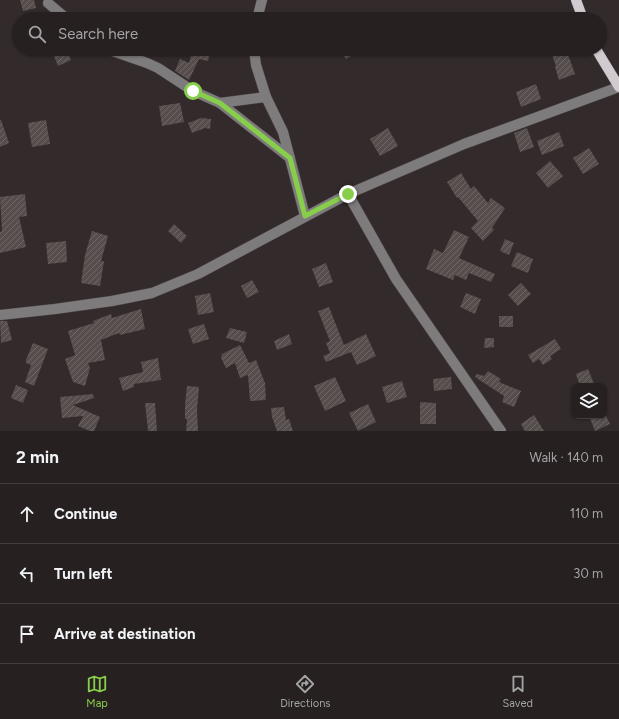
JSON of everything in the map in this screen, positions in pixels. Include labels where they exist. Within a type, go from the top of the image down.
[{"type":"main road","points":[[576,0],[580,12]]},
{"type":"main road","points":[[600,56],[619,87]]},
{"type":"street","points":[[259,12],[262,0]]},
{"type":"street","points":[[48,3],[58,12]]},
{"type":"street","points":[[127,56],[158,68],[193,91],[220,103],[290,158]]},
{"type":"street","points":[[255,56],[256,66],[266,97],[283,132],[305,216]]},
{"type":"street","points":[[0,315],[112,301],[152,293],[198,274],[348,194],[464,144],[619,87]]},
{"type":"street","points":[[220,103],[266,97]]},
{"type":"street","points":[[348,194],[396,279],[501,431]]},
{"type":"building","points":[[20,0],[34,0],[36,8],[23,11]]},
{"type":"building","points":[[54,56],[69,56],[71,60],[58,66]]},
{"type":"building","points":[[191,56],[209,56],[208,61],[199,59],[189,80],[175,71],[180,59],[189,63]]},
{"type":"building","points":[[344,56],[351,56],[346,59]]},
{"type":"building","points":[[552,56],[569,56],[575,74],[559,80]]},
{"type":"building","points":[[536,84],[541,99],[521,107],[516,92]]},
{"type":"building","points":[[180,103],[184,122],[162,126],[159,106]]},
{"type":"building","points":[[201,118],[211,119],[210,129],[205,128],[192,133],[188,123]]},
{"type":"building","points":[[0,120],[9,143],[0,147]]},
{"type":"building","points":[[46,120],[50,144],[32,147],[28,123]]},
{"type":"building","points":[[388,128],[398,146],[380,156],[370,139]]},
{"type":"building","points":[[527,128],[534,147],[520,152],[514,133]]},
{"type":"building","points":[[559,132],[564,146],[542,155],[537,141]]},
{"type":"building","points":[[589,148],[599,164],[583,174],[573,158]]},
{"type":"building","points":[[550,161],[563,176],[548,188],[536,173]]},
{"type":"building","points":[[461,173],[471,189],[474,186],[488,203],[491,198],[505,208],[492,228],[494,230],[483,241],[471,228],[478,221],[458,197],[457,198],[447,182]]},
{"type":"building","points":[[25,194],[27,216],[19,217],[26,247],[0,253],[0,232],[2,231],[0,197]]},
{"type":"building","points":[[174,224],[187,236],[181,243],[168,231]]},
{"type":"building","points":[[454,230],[469,237],[459,258],[495,274],[491,282],[469,273],[466,280],[455,275],[453,280],[426,269],[434,249],[443,253]]},
{"type":"building","points":[[92,231],[108,236],[101,261],[104,261],[100,286],[81,283],[85,255]]},
{"type":"building","points":[[505,239],[514,243],[509,255],[500,251]]},
{"type":"building","points":[[66,241],[67,262],[48,264],[46,243]]},
{"type":"building","points":[[517,252],[533,259],[528,273],[511,266]]},
{"type":"building","points":[[326,263],[333,282],[319,287],[312,269]]},
{"type":"building","points":[[252,280],[259,292],[247,298],[241,286]]},
{"type":"building","points":[[521,283],[531,294],[518,306],[508,295]]},
{"type":"building","points":[[210,293],[214,312],[198,315],[195,296]]},
{"type":"building","points":[[466,293],[481,299],[475,314],[460,307]]},
{"type":"building","points":[[329,307],[344,345],[366,334],[376,356],[357,365],[351,352],[326,362],[323,356],[330,353],[326,343],[330,341],[318,311]]},
{"type":"building","points":[[141,309],[145,329],[120,335],[119,333],[101,340],[105,360],[88,363],[90,368],[85,386],[73,382],[65,359],[75,355],[68,331],[94,323],[93,321],[111,314],[112,318]]},
{"type":"building","points":[[499,316],[513,316],[513,327],[499,327]]},
{"type":"building","points":[[0,321],[7,321],[12,340],[1,343]]},
{"type":"building","points":[[204,324],[209,339],[193,344],[188,329]]},
{"type":"building","points":[[230,328],[247,332],[244,343],[226,338]]},
{"type":"building","points":[[289,334],[292,344],[277,350],[274,341]]},
{"type":"building","points":[[485,338],[494,338],[494,347],[484,348]]},
{"type":"building","points":[[555,339],[561,349],[550,356],[552,359],[543,365],[539,359],[533,363],[528,355]]},
{"type":"building","points":[[33,343],[48,349],[34,386],[25,382],[31,365],[26,363],[26,360]]},
{"type":"building","points":[[240,345],[249,363],[256,360],[265,383],[266,400],[250,401],[248,375],[240,378],[235,363],[226,368],[221,358],[222,354]]},
{"type":"building","points":[[158,358],[161,380],[134,384],[134,387],[123,391],[119,378],[143,372],[141,362]]},
{"type":"building","points":[[588,369],[594,383],[579,383],[576,374]]},
{"type":"building","points":[[488,371],[501,379],[499,382],[521,391],[514,407],[502,402],[504,396],[475,377],[477,374],[484,376]]},
{"type":"building","points":[[335,377],[346,401],[325,411],[314,386]]},
{"type":"building","points":[[451,377],[452,389],[434,391],[433,379]]},
{"type":"building","points":[[402,381],[407,397],[387,403],[382,387]]},
{"type":"building","points":[[16,385],[28,390],[23,403],[11,398]]},
{"type":"building","points":[[187,386],[199,387],[197,410],[198,431],[186,431],[187,419],[185,419],[185,405]]},
{"type":"building","points":[[93,394],[94,398],[73,405],[100,417],[94,431],[78,426],[83,416],[62,418],[60,397]]},
{"type":"building","points":[[420,402],[436,403],[436,424],[420,424]]},
{"type":"building","points":[[145,403],[155,403],[157,431],[148,431]]},
{"type":"building","points":[[368,404],[376,422],[358,431],[349,413]]},
{"type":"building","points":[[284,407],[286,420],[289,419],[293,431],[277,431],[272,417],[271,408]]},
{"type":"building","points":[[534,415],[544,431],[525,431],[521,424]]},
{"type":"building","points":[[607,418],[610,424],[595,431],[590,419]]},
{"type":"route","points":[[193,91],[220,103],[290,158],[305,216],[348,194]]}]
